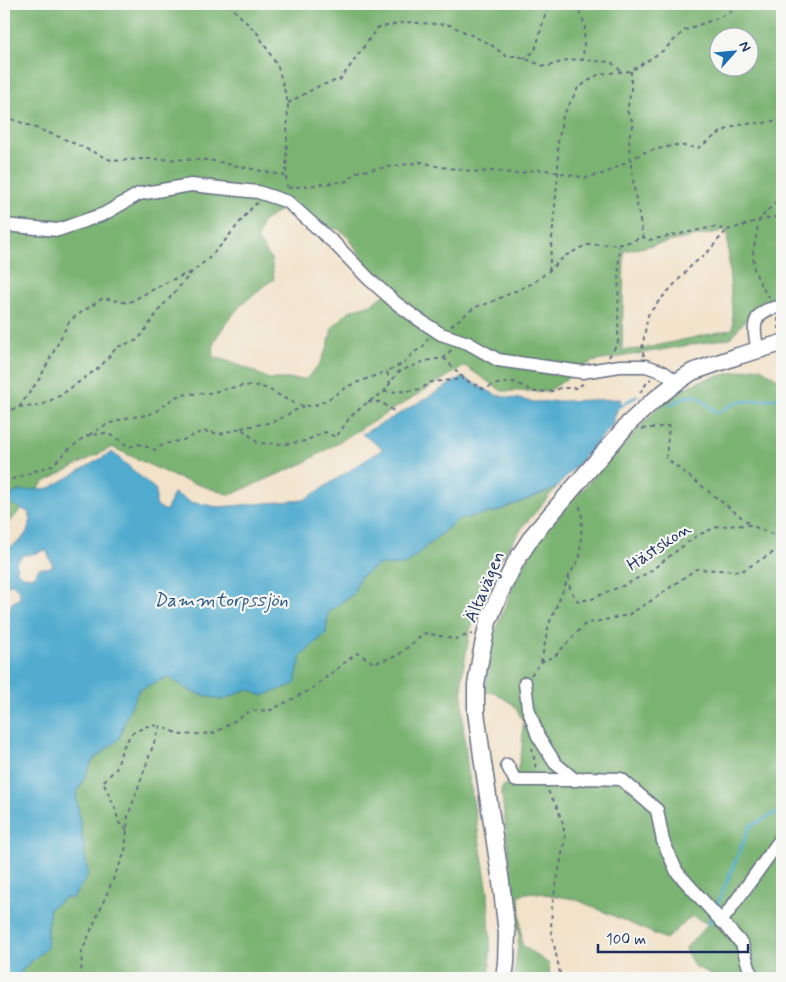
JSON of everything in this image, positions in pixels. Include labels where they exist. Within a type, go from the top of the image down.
[{"type":"main road","name":"Ältavägen","points":[[504,978],[507,932],[476,712],[476,685],[488,622],[500,593],[516,561],[533,535],[630,423],[653,401],[676,382],[692,372],[758,350],[781,336]]},
{"type":"street","points":[[4,225],[58,230],[104,214],[139,194],[190,185],[258,192],[288,202],[396,303],[437,331],[468,343],[498,360],[582,372],[620,366],[646,366],[663,372],[676,382]]},
{"type":"street","points":[[758,350],[755,337],[756,320],[764,311],[779,308]]},
{"type":"street","points":[[525,683],[528,708],[538,736],[554,763],[574,780]]},
{"type":"street","points":[[507,765],[515,780],[621,779],[657,810],[663,841],[677,872],[720,922],[742,944],[752,978]]},
{"type":"street","points":[[720,922],[782,839]]},
{"type":"path","points":[[4,116],[62,138],[113,161],[143,159],[209,160],[286,176],[288,103],[278,67],[258,34],[228,4]]},
{"type":"path","points":[[523,58],[535,51],[548,4]]},
{"type":"path","points":[[576,4],[584,25],[583,60]]},
{"type":"path","points":[[549,271],[558,172],[558,142],[563,116],[578,88],[599,74],[631,71],[664,50],[685,30],[718,18],[746,4]]},
{"type":"path","points":[[288,103],[319,86],[341,79],[377,28],[406,22],[450,25],[490,44],[506,56],[518,56],[546,67],[570,59],[611,62],[621,71]]},
{"type":"path","points":[[631,71],[628,111],[634,124],[629,136],[635,194],[643,236],[649,240],[714,227],[727,230],[775,217],[782,222]]},
{"type":"path","points":[[288,188],[347,181],[356,172],[421,162],[440,167],[479,172],[496,171],[518,174],[534,170],[546,170],[584,178],[606,173],[645,152],[676,145],[698,148],[721,132],[739,124],[763,123],[782,119]]},
{"type":"path","points":[[781,336],[779,308],[760,286],[754,268],[753,252],[759,220],[782,195]]},
{"type":"path","points":[[4,412],[19,407],[40,406],[61,395],[101,366],[117,347],[138,340],[160,309],[193,271],[223,243],[254,205],[271,196]]},
{"type":"path","points":[[646,366],[642,349],[648,315],[692,264],[708,252],[727,230]]},
{"type":"path","points":[[86,436],[105,433],[115,437],[129,447],[139,444],[155,450],[164,444],[182,440],[203,431],[220,434],[273,422],[404,363],[413,353],[423,347],[437,331],[475,307],[490,303],[532,283],[565,256],[586,245],[623,244],[643,236]]},
{"type":"path","points":[[601,369],[618,342],[619,244]]},
{"type":"path","points":[[19,407],[40,378],[70,320],[103,298],[128,303],[169,281],[193,271]]},
{"type":"path","points":[[241,428],[258,443],[285,444],[305,441],[325,432],[336,437],[351,416],[384,392],[398,372],[425,361],[444,358],[464,379],[483,389],[498,384],[514,382],[536,392],[554,391],[560,388],[575,388],[583,384]]},
{"type":"path","points":[[387,371],[390,384]]},
{"type":"path","points":[[384,392],[409,392],[421,389],[431,382],[464,379]]},
{"type":"path","points":[[4,482],[53,465],[86,436],[109,423],[150,414],[180,396],[257,386],[266,388],[306,406]]},
{"type":"path","points":[[368,402],[381,402],[395,412]]},
{"type":"path","points":[[630,423],[635,430],[669,426],[666,458],[750,525]]},
{"type":"path","points":[[542,662],[549,624],[569,576],[580,557],[582,517],[579,496]]},
{"type":"path","name":"Hästskon","points":[[569,576],[570,590],[578,601],[592,599],[649,572],[696,536],[719,526],[750,525],[782,538]]},
{"type":"path","points":[[525,683],[542,662],[555,656],[585,624],[628,615],[696,569],[742,571],[782,547]]},
{"type":"path","points":[[127,830],[119,823],[115,808],[103,782],[116,768],[122,749],[132,733],[150,725],[160,726],[181,735],[215,733],[250,710],[271,710],[310,690],[357,653],[374,662],[397,656],[425,633],[455,639],[475,634]]},
{"type":"path","points":[[82,978],[82,951],[125,852],[128,816],[160,726]]},
{"type":"path","points":[[538,781],[551,795],[556,804],[563,823],[565,838],[552,906],[552,930],[561,978]]},
{"type":"green space","points":[[4,4],[782,4],[782,293],[761,302],[730,338],[591,362],[549,391],[502,391],[465,366],[304,463],[230,495],[175,477],[112,447],[44,482],[4,529]],"holes":[[[281,210],[300,221],[338,229],[348,237],[369,267],[382,281],[388,293],[371,304],[349,311],[332,328],[328,346],[319,365],[306,379],[269,379],[249,369],[213,357],[214,341],[227,322],[241,305],[274,279],[271,259],[257,239],[262,222]],[[727,230],[733,329],[642,349],[622,350],[624,251]]]},
{"type":"green space","points":[[759,367],[782,382],[782,978],[742,978],[736,974],[719,978],[694,966],[685,949],[708,924],[692,916],[666,939],[575,899],[532,892],[519,895],[522,945],[549,964],[550,978],[514,978],[519,936],[501,788],[517,771],[522,750],[523,721],[514,705],[494,692],[485,693],[492,639],[513,587],[539,537],[672,392],[709,378]]},
{"type":"green space","points":[[556,488],[525,524],[490,574],[470,631],[462,675],[463,724],[467,764],[488,892],[490,978],[18,978],[24,968],[47,948],[50,908],[66,897],[88,875],[76,795],[93,760],[119,739],[127,715],[139,690],[168,677],[192,692],[222,700],[248,689],[301,656],[326,633],[328,612],[353,594],[360,577],[378,565],[405,565],[458,519],[495,512]]},
{"type":"water","name":"Dammtorpssjön","points":[[462,377],[496,395],[534,402],[621,399],[611,427],[556,488],[495,512],[458,519],[405,565],[378,565],[360,577],[353,594],[328,612],[326,633],[301,656],[295,684],[262,696],[248,689],[222,700],[192,692],[168,677],[139,690],[127,715],[119,739],[93,760],[76,795],[88,875],[72,899],[66,897],[50,908],[47,948],[24,968],[18,978],[4,978],[4,624],[12,603],[20,598],[19,591],[13,584],[4,585],[4,557],[10,547],[20,541],[27,532],[31,520],[28,512],[9,503],[10,495],[19,491],[50,488],[112,452],[156,490],[156,505],[166,511],[174,493],[190,502],[218,507],[304,500],[383,449],[362,434]],"holes":[[[46,550],[53,566],[39,568],[33,577],[23,576],[17,572],[16,562],[24,555]]]},
{"type":"waterway","points":[[618,407],[637,396]]},
{"type":"waterway","points":[[670,405],[685,397],[697,396],[717,413],[738,402],[782,397]]},
{"type":"waterway","points":[[715,910],[750,826],[782,810]]},
{"type":"waterway","points":[[708,924],[712,916]]}]
